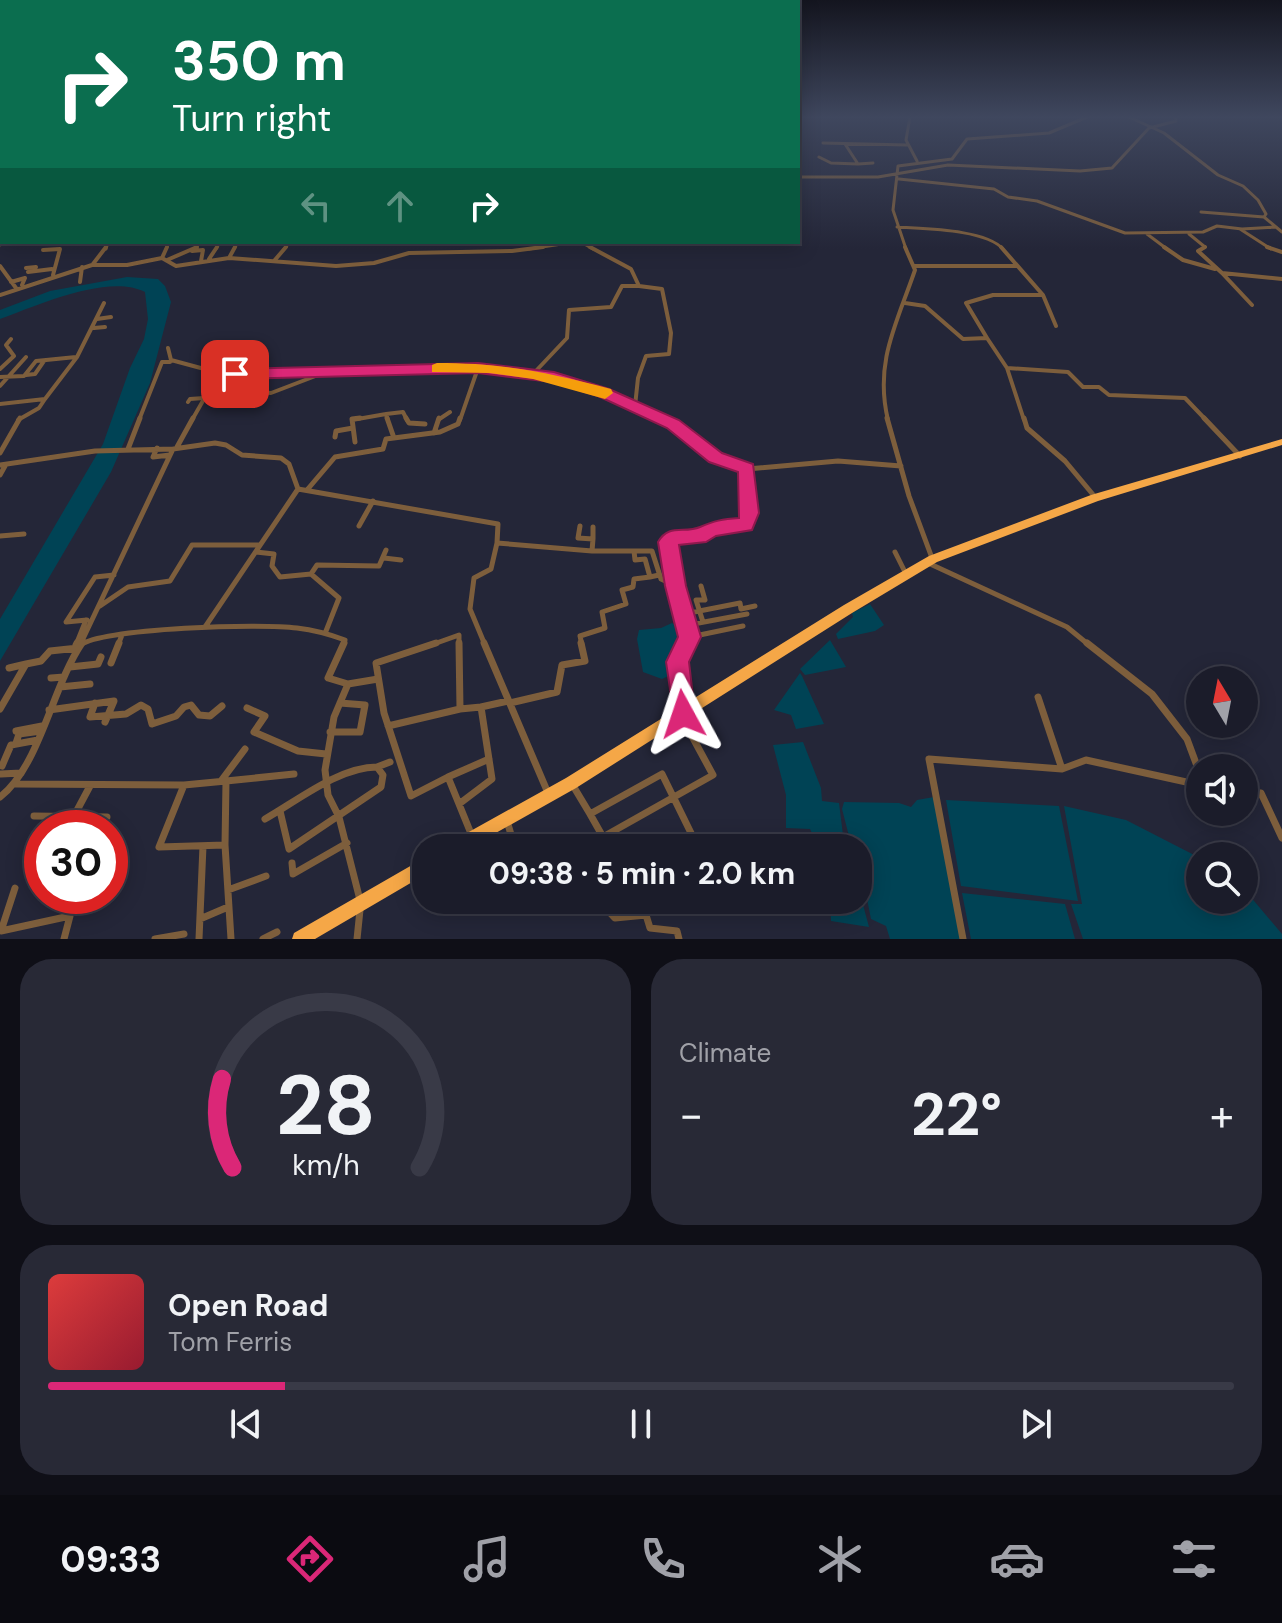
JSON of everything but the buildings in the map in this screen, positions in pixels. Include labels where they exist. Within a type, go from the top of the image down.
[{"type":"highway","points":[[478,834],[549,796],[885,594],[906,575],[930,561],[1095,498],[1282,442]]},
{"type":"highway","points":[[305,938],[412,873]]},
{"type":"street","points":[[827,161],[873,163]]},
{"type":"street","points":[[920,161],[898,166],[893,209],[897,227],[914,266],[905,303],[885,359],[881,385],[901,466],[930,561],[1067,627],[1152,694],[1187,739],[1193,754]]},
{"type":"street","points":[[899,176],[948,165],[1080,171],[1112,168],[1119,161]]},
{"type":"street","points":[[1200,161],[1218,175],[1243,186],[1258,200],[1266,214],[1264,217]]},
{"type":"street","points":[[800,177],[899,176],[994,189],[1008,197],[1037,201],[1114,230],[1188,233],[1203,232],[1217,226],[1239,229],[1276,227]]},
{"type":"street","points":[[1201,212],[1264,217],[1282,232]]},
{"type":"street","points":[[897,227],[956,232],[996,241],[1043,295],[1056,326]]},
{"type":"street","points":[[1239,229],[1259,239],[1271,250],[1282,252]]},
{"type":"street","points":[[1146,233],[1183,260],[1205,268],[1282,279]]},
{"type":"street","points":[[1188,233],[1205,247],[1198,251],[1252,305]]},
{"type":"street","points":[[0,295],[52,272],[61,249],[45,250],[51,244]]},
{"type":"street","points":[[92,265],[107,244]]},
{"type":"street","points":[[164,259],[168,244]]},
{"type":"street","points":[[191,251],[198,244]]},
{"type":"street","points":[[208,260],[219,244]]},
{"type":"street","points":[[229,258],[237,244]]},
{"type":"street","points":[[274,261],[288,244]]},
{"type":"street","points":[[164,259],[176,266],[229,258],[336,266],[374,263],[409,253],[530,250],[535,246],[555,244]]},
{"type":"street","points":[[585,244],[631,269],[639,286]]},
{"type":"street","points":[[181,254],[184,249]]},
{"type":"street","points":[[11,282],[29,271],[52,272],[92,265],[127,265],[203,250],[201,261]]},
{"type":"street","points":[[0,266],[2,276],[19,287]]},
{"type":"street","points":[[914,266],[1015,266]]},
{"type":"street","points":[[80,282],[82,267]]},
{"type":"street","points":[[65,279],[68,270]]},
{"type":"street","points":[[19,287],[29,271]]},
{"type":"street","points":[[533,374],[567,338],[569,310],[611,307],[622,286],[662,289],[671,333],[669,354],[646,356],[638,378],[635,406]]},
{"type":"street","points":[[1043,295],[1026,298],[983,296],[966,303],[1007,368],[1027,428],[1065,461],[1095,498]]},
{"type":"street","points":[[0,453],[20,417],[26,411],[39,408],[77,357],[104,303]]},
{"type":"street","points":[[905,303],[925,306],[963,339],[987,338]]},
{"type":"street","points":[[96,319],[111,317]]},
{"type":"street","points":[[93,328],[105,327]]},
{"type":"street","points":[[11,339],[6,345],[14,356]]},
{"type":"street","points":[[168,348],[171,360],[216,373],[478,368],[533,374],[604,393],[635,406],[673,424],[715,458],[746,468],[794,467],[838,461],[901,466]]},
{"type":"street","points":[[0,357],[14,356]]},
{"type":"street","points":[[0,369],[14,356]]},
{"type":"street","points":[[0,386],[26,357]]},
{"type":"street","points":[[0,377],[35,374],[45,360],[77,357]]},
{"type":"street","points":[[126,450],[162,362],[170,362]]},
{"type":"street","points":[[307,490],[335,457],[383,449],[386,439],[434,433],[458,424],[478,368]]},
{"type":"street","points":[[1007,368],[1068,372],[1083,387],[1099,387],[1109,395],[1185,398],[1241,456]]},
{"type":"street","points":[[79,646],[74,643],[99,606],[173,450],[204,399],[215,394],[247,391],[271,393],[309,377],[336,371]]},
{"type":"street","points":[[188,402],[190,399],[205,398]]},
{"type":"street","points":[[0,404],[45,399]]},
{"type":"street","points":[[355,442],[352,419],[403,412],[409,423],[425,424]]},
{"type":"street","points":[[434,433],[439,418],[450,412]]},
{"type":"street","points":[[386,414],[394,438]]},
{"type":"street","points":[[335,437],[336,431],[353,428]]},
{"type":"street","points":[[0,475],[3,465],[95,451],[157,448],[153,457],[173,450],[215,443],[226,445],[242,455],[281,458],[289,464],[298,489],[288,509],[230,584],[205,627]]},
{"type":"street","points":[[571,783],[602,837],[714,775],[682,715],[678,662],[690,637],[668,542],[676,537],[706,534],[710,529],[746,525],[750,513],[746,468]]},
{"type":"street","points":[[298,489],[498,524],[491,569],[474,578],[470,609],[549,796]]},
{"type":"street","points":[[359,526],[373,501]]},
{"type":"street","points":[[580,526],[578,538],[593,539]]},
{"type":"street","points":[[592,551],[593,527]]},
{"type":"street","points":[[0,536],[24,534]]},
{"type":"street","points":[[497,543],[592,551],[652,551],[661,579],[676,586]]},
{"type":"street","points":[[99,606],[128,587],[170,581],[192,545],[260,545]]},
{"type":"street","points":[[311,574],[317,565],[379,566],[386,550]]},
{"type":"street","points":[[634,551],[635,560],[645,559],[643,567],[650,577]]},
{"type":"street","points":[[255,552],[274,554],[272,566],[280,577],[311,574],[339,598],[326,631]]},
{"type":"street","points":[[895,552],[906,575]]},
{"type":"street","points":[[384,558],[401,560]]},
{"type":"street","points":[[89,619],[66,622],[95,577],[115,575]]},
{"type":"street","points":[[388,726],[460,709],[557,692],[562,665],[585,661],[580,636],[605,628],[602,612],[626,604],[622,590],[633,587],[634,579],[659,575]]},
{"type":"street","points":[[701,586],[708,609]]},
{"type":"street","points":[[703,622],[696,600],[705,600]]},
{"type":"street","points":[[684,614],[740,603],[741,609],[755,606]]},
{"type":"street","points":[[688,625],[747,614]]},
{"type":"street","points":[[690,637],[743,626]]},
{"type":"street","points":[[9,668],[41,661],[50,651],[79,646],[91,639],[205,627],[326,631],[345,640],[328,678],[348,684],[379,679]]},
{"type":"street","points":[[111,663],[122,635]]},
{"type":"street","points":[[460,709],[459,635],[376,663],[388,726],[411,796],[489,759]]},
{"type":"street","points":[[0,797],[22,773],[79,646]]},
{"type":"street","points":[[69,667],[98,664],[101,657]]},
{"type":"street","points":[[0,709],[26,664]]},
{"type":"street","points":[[51,678],[64,677]]},
{"type":"street","points":[[59,687],[90,684]]},
{"type":"street","points":[[348,684],[330,732],[326,754],[327,786],[347,843],[360,904],[357,939]]},
{"type":"street","points":[[1038,697],[1062,769]]},
{"type":"street","points":[[48,710],[114,701],[107,718]]},
{"type":"street","points":[[95,703],[90,717],[107,718],[126,714],[141,705],[148,709],[152,724],[176,716],[184,707],[191,705],[199,715],[210,716],[222,706]]},
{"type":"street","points":[[330,732],[360,732],[365,705],[340,703]]},
{"type":"street","points":[[459,804],[492,779],[481,707]]},
{"type":"street","points":[[247,708],[265,716],[254,732],[298,751],[326,754]]},
{"type":"street","points":[[16,731],[42,728]]},
{"type":"street","points":[[15,744],[19,734],[42,728]]},
{"type":"street","points":[[22,773],[2,765],[11,745],[38,740]]},
{"type":"street","points":[[231,939],[223,781],[245,749]]},
{"type":"street","points":[[963,939],[929,759],[1062,769],[1086,760],[1186,782]]},
{"type":"street","points":[[265,819],[367,765],[377,767],[390,762]]},
{"type":"street","points":[[280,811],[289,849],[381,787],[383,775],[377,767]]},
{"type":"street","points":[[590,814],[660,773],[691,833]]},
{"type":"street","points":[[14,784],[184,785],[294,774]]},
{"type":"street","points":[[448,777],[471,834]]},
{"type":"street","points":[[78,810],[91,785]]},
{"type":"street","points":[[184,785],[159,847],[225,845]]},
{"type":"street","points":[[1258,793],[1261,793],[1282,838]]},
{"type":"street","points":[[507,820],[511,834]]},
{"type":"street","points":[[292,863],[293,874],[347,843]]},
{"type":"street","points":[[199,939],[203,846]]},
{"type":"street","points":[[228,890],[266,876]]},
{"type":"street","points":[[15,888],[1,931],[70,916],[64,939]]},
{"type":"street","points":[[200,919],[228,907]]},
{"type":"street","points":[[611,914],[615,918],[646,915],[650,928],[677,931],[679,939]]},
{"type":"street","points":[[263,939],[277,932]]},
{"type":"street","points":[[155,939],[184,934]]},
{"type":"water","points":[[127,277],[158,279],[165,286],[171,302],[150,383],[111,472],[0,661],[0,619],[103,444],[130,368],[144,339],[148,319],[145,292],[130,287],[92,289],[0,319],[0,310],[50,291]]},
{"type":"water","points":[[870,604],[884,625],[875,631],[838,639],[836,634],[853,617],[852,613]]},
{"type":"water","points":[[672,623],[681,629],[677,644],[677,672],[662,679],[643,672],[637,639],[639,630],[661,628]]},
{"type":"water","points":[[830,640],[846,667],[805,675],[800,669]]},
{"type":"water","points":[[800,673],[824,724],[796,729],[791,715],[774,710]]},
{"type":"water","points":[[803,742],[821,788],[822,801],[839,803],[843,834],[812,834],[810,829],[786,828],[786,795],[773,745]]},
{"type":"water","points":[[934,797],[963,939],[890,939],[886,926],[871,919],[872,834],[848,834],[842,809],[844,802],[899,803],[911,807],[917,800]]},
{"type":"water","points":[[946,800],[1059,806],[1078,901],[961,886]]},
{"type":"water","points":[[1064,806],[1126,820],[1186,851],[1186,914],[1258,914],[1258,906],[1282,934],[1282,939],[1083,939],[1071,904],[1082,904]]},
{"type":"water","points":[[962,893],[1065,904],[1075,939],[971,939]]},
{"type":"water","points":[[831,914],[866,914],[869,927],[831,921]]},
{"type":"slow traffic","points":[[437,368],[489,368],[554,377],[605,393]]},
{"type":"route","points":[[235,374],[489,368],[554,377],[604,393],[673,424],[715,458],[746,468],[750,513],[746,525],[710,529],[706,534],[676,537],[668,542],[690,637],[678,662],[683,714]]}]
